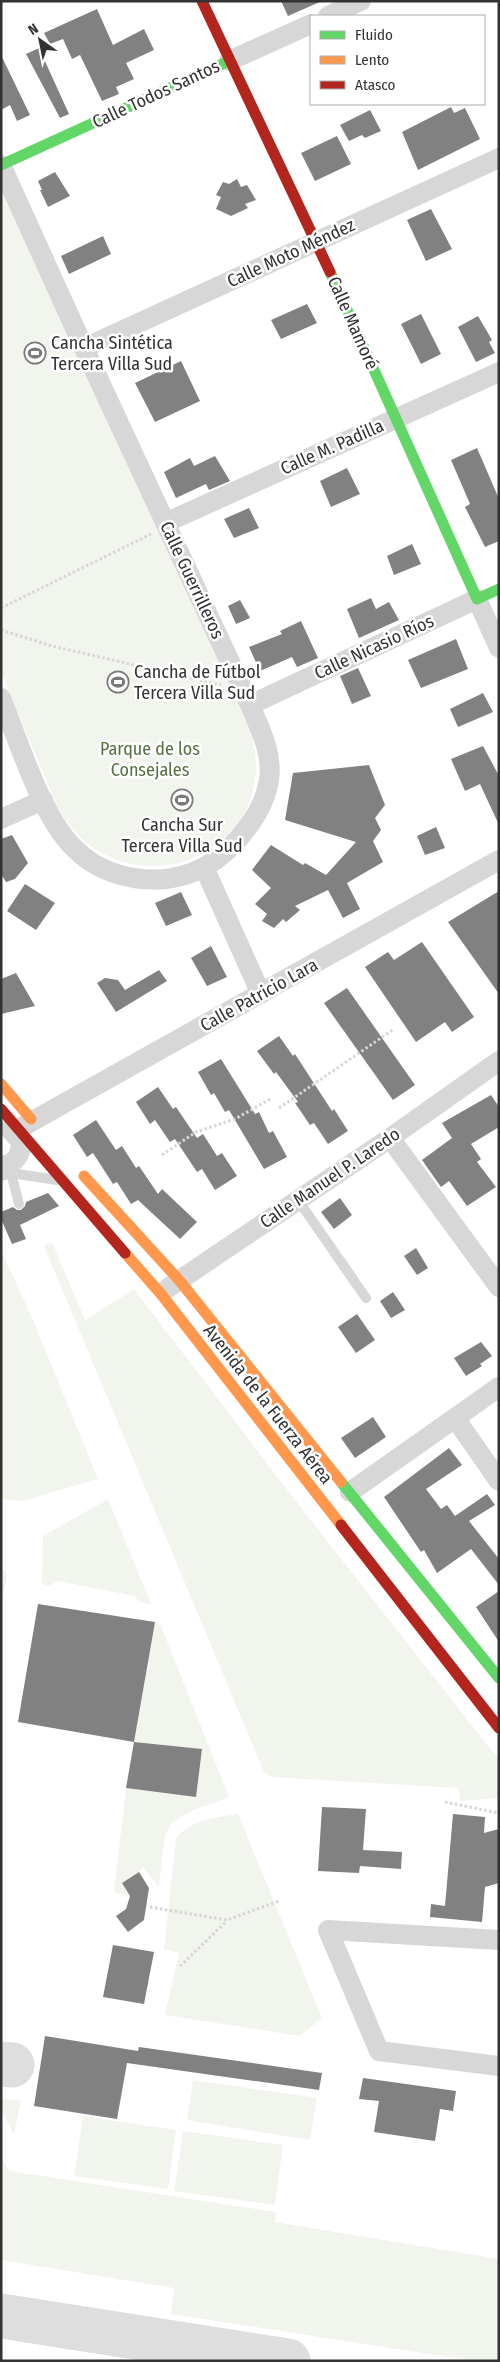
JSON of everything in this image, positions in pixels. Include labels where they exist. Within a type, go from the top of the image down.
[{"type":"main road","name":"Calle Mamoré","points":[[202,1],[316,241],[477,599]]},
{"type":"main road","name":"Calle Todos Santos","points":[[1,165],[229,61]]},
{"type":"main road","name":"Calle Nicasio Ríos","points":[[477,599],[499,589]]},
{"type":"main road","name":"Avenida de la Fuerza Aérea","points":[[1,1084],[16,1102],[19,1124],[64,1181],[161,1294],[495,1715]]},
{"type":"main road","name":"Avenida de la Fuerza Aérea","points":[[72,1164],[180,1280],[499,1678]]},
{"type":"street","points":[[330,15],[361,1]]},
{"type":"street","name":"Calle Todos Santos","points":[[229,61],[310,24]]},
{"type":"street","name":"Calle Moto Méndez","points":[[84,348],[499,158]]},
{"type":"street","name":"Calle Guerrilleros","points":[[1,165],[250,704],[268,749],[269,780],[259,812],[238,840],[216,860],[204,867],[164,878],[137,879],[113,874],[91,863],[57,830],[1,698]]},
{"type":"street","name":"Calle M. Padilla","points":[[166,525],[499,372]]},
{"type":"street","name":"Calle Mamoré","points":[[477,599],[499,648]]},
{"type":"street","name":"Calle Nicasio Ríos","points":[[250,704],[477,599]]},
{"type":"street","points":[[1,818],[43,800]]},
{"type":"street","name":"Calle Patricio Lara","points":[[19,1124],[261,994],[499,860]]},
{"type":"street","points":[[204,867],[261,994]]},
{"type":"street","name":"Calle Manuel P. Laredo","points":[[161,1294],[390,1138],[499,1061]]},
{"type":"street","points":[[5,1172],[16,1159],[21,1145],[10,1128],[19,1124]]},
{"type":"street","points":[[390,1138],[499,1287]]},
{"type":"street","points":[[350,1492],[499,1387]]},
{"type":"street","points":[[455,1418],[499,1481]]},
{"type":"street","points":[[499,1940],[328,1930],[379,2051],[499,2066]]},
{"type":"lane","points":[[5,1172],[25,1161],[16,1102]]},
{"type":"lane","points":[[5,1172],[64,1181]]},
{"type":"lane","points":[[5,1172],[19,1204]]},
{"type":"lane","points":[[298,1200],[366,1298]]},
{"type":"path","points":[[1,608],[166,525]]},
{"type":"path","points":[[1,630],[52,646],[231,687],[240,683]]},
{"type":"path","points":[[279,1108],[394,1029]]},
{"type":"path","points":[[162,1155],[196,1132],[235,1119],[272,1098]]},
{"type":"path","points":[[445,1802],[499,1813]]},
{"type":"path","points":[[180,1966],[227,1920],[279,1901]]},
{"type":"path","points":[[150,1907],[227,1920]]},
{"type":"green space","name":"Parque de los Consejales","points":[[1,185],[250,729],[256,774],[245,812],[222,841],[190,859],[154,866],[117,860],[83,840],[56,804],[1,672]]},
{"type":"green space","points":[[52,1242],[85,1320],[134,1289],[305,1513],[499,1760],[499,1798],[460,1801],[458,1788],[272,1777],[264,1772],[44,1246]]},
{"type":"green space","points":[[1,1250],[33,1320],[98,1479],[22,1501],[1,1499]]},
{"type":"green space","points":[[108,1499],[151,1604],[139,1602],[135,1596],[57,1581],[51,1586],[42,1584],[43,1536]]},
{"type":"green space","points":[[1,1569],[6,1572],[7,1577],[1,1605]]},
{"type":"green space","points":[[155,1622],[161,1626],[229,1797],[187,1814],[172,1823],[168,1829],[165,1841],[159,1887],[143,1867],[139,1872],[122,1883],[130,1897],[114,1892],[126,1788],[196,1797],[202,1749],[134,1742]]},
{"type":"green space","points":[[238,1814],[322,2018],[300,2036],[165,2015],[179,1953],[164,1949],[176,1838],[196,1823],[212,1818]]},
{"type":"green space","points":[[193,2080],[317,2098],[310,2140],[187,2120]]},
{"type":"green space","points":[[1,2098],[21,2101],[14,2134],[1,2111]]},
{"type":"green space","points":[[83,2116],[176,2130],[168,2189],[74,2176]]},
{"type":"green space","points":[[183,2131],[283,2145],[275,2205],[174,2191]]},
{"type":"green space","points":[[1,2158],[10,2171],[276,2212],[275,2222],[499,2259],[499,2361],[474,2361],[171,2314],[174,2288],[1,2260]]},
{"type":"building","points":[[281,1],[322,1],[288,16]]},
{"type":"building","points":[[97,9],[113,45],[144,29],[154,50],[126,63],[134,79],[116,87],[119,94],[102,101],[80,55],[72,59],[63,39],[50,44],[44,33]]},
{"type":"building","points":[[39,48],[69,114],[60,118],[26,54]]},
{"type":"building","points":[[1,55],[30,115],[17,121],[10,105],[1,110]]},
{"type":"building","points":[[451,107],[454,113],[465,108],[480,139],[418,170],[402,132]]},
{"type":"building","points":[[370,110],[381,131],[365,138],[362,135],[349,141],[340,125]]},
{"type":"building","points":[[337,136],[351,164],[315,181],[301,153]]},
{"type":"building","points":[[55,172],[70,196],[48,207],[38,181]]},
{"type":"building","points":[[237,179],[241,187],[247,185],[256,200],[245,204],[248,208],[231,216],[216,209],[221,197],[216,195],[223,182],[229,184]]},
{"type":"building","points":[[431,209],[452,249],[426,261],[407,220]]},
{"type":"building","points":[[103,236],[111,254],[69,274],[61,256]]},
{"type":"building","points":[[307,304],[317,323],[281,339],[271,320]]},
{"type":"building","points":[[421,314],[441,354],[421,364],[401,324]]},
{"type":"building","points":[[478,316],[492,340],[489,342],[495,353],[476,362],[458,327]]},
{"type":"building","points":[[181,361],[200,401],[155,422],[135,383]]},
{"type":"building","points":[[477,448],[499,499],[499,541],[485,547],[465,507],[470,504],[451,460]]},
{"type":"building","points":[[215,456],[230,481],[209,490],[206,484],[176,498],[164,472],[190,458],[194,466]]},
{"type":"building","points":[[347,468],[360,494],[331,507],[320,481]]},
{"type":"building","points":[[249,508],[259,528],[234,538],[224,519]]},
{"type":"building","points":[[412,544],[421,564],[394,575],[387,556]]},
{"type":"building","points":[[371,598],[376,609],[389,602],[399,620],[359,638],[347,609]]},
{"type":"building","points":[[240,600],[250,618],[236,624],[228,606]]},
{"type":"building","points":[[301,621],[318,658],[297,667],[292,657],[260,671],[249,647],[282,634],[280,631]]},
{"type":"building","points":[[456,639],[468,669],[421,688],[408,660]]},
{"type":"building","points":[[358,668],[371,696],[352,704],[340,676]]},
{"type":"building","points":[[483,693],[493,712],[458,727],[450,709]]},
{"type":"building","points":[[483,746],[499,776],[499,825],[480,784],[465,791],[451,759]]},
{"type":"building","points":[[369,765],[385,805],[375,818],[381,830],[373,841],[383,862],[347,883],[360,909],[343,918],[328,890],[295,906],[300,910],[286,922],[283,919],[274,928],[262,921],[267,914],[255,904],[271,888],[252,870],[271,845],[303,865],[305,863],[326,875],[356,842],[285,820],[293,773]]},
{"type":"building","points":[[436,827],[445,848],[425,855],[417,836]]},
{"type":"building","points":[[12,835],[28,863],[15,879],[6,882],[1,874],[1,839]]},
{"type":"building","points":[[25,884],[55,903],[36,930],[7,911]]},
{"type":"building","points":[[499,891],[499,994],[448,922]]},
{"type":"building","points":[[181,892],[192,915],[166,926],[155,903]]},
{"type":"building","points":[[422,942],[474,1017],[452,1032],[445,1022],[416,1042],[365,967],[388,952],[394,960]]},
{"type":"building","points":[[211,946],[227,977],[207,986],[191,958]]},
{"type":"building","points":[[159,970],[167,981],[116,1012],[97,983],[105,978],[118,980],[125,990]]},
{"type":"building","points":[[16,973],[35,1006],[1,1014],[1,979]]},
{"type":"building","points":[[347,988],[415,1085],[393,1100],[324,1003]]},
{"type":"building","points":[[279,1036],[293,1056],[295,1054],[332,1111],[334,1109],[348,1131],[328,1144],[314,1123],[310,1125],[295,1103],[298,1102],[276,1072],[274,1074],[257,1051]]},
{"type":"building","points":[[221,1059],[255,1114],[259,1112],[269,1133],[273,1131],[287,1157],[264,1169],[229,1110],[225,1112],[214,1093],[211,1095],[198,1072]]},
{"type":"building","points":[[158,1087],[173,1109],[176,1107],[197,1138],[203,1134],[217,1156],[222,1153],[237,1176],[215,1190],[202,1169],[197,1172],[175,1139],[170,1142],[155,1120],[150,1124],[136,1102]]},
{"type":"building","points":[[491,1095],[499,1107],[499,1127],[471,1144],[481,1159],[477,1162],[496,1187],[467,1206],[449,1181],[441,1187],[422,1160],[452,1138],[442,1123]]},
{"type":"building","points":[[96,1120],[116,1150],[122,1146],[136,1168],[139,1166],[158,1194],[162,1189],[197,1222],[180,1239],[138,1200],[131,1204],[117,1182],[113,1184],[93,1153],[87,1157],[73,1135]]},
{"type":"building","points":[[48,1193],[59,1206],[20,1225],[26,1239],[12,1244],[1,1219],[1,1212],[13,1207],[21,1210],[26,1202]]},
{"type":"building","points":[[340,1198],[352,1215],[334,1229],[321,1212]]},
{"type":"building","points":[[416,1248],[428,1268],[417,1275],[404,1256]]},
{"type":"building","points":[[393,1292],[405,1310],[391,1318],[380,1301]]},
{"type":"building","points":[[357,1314],[375,1340],[356,1353],[338,1327]]},
{"type":"building","points":[[481,1342],[492,1356],[480,1364],[482,1366],[466,1376],[454,1358]]},
{"type":"building","points":[[373,1417],[386,1437],[355,1458],[341,1438]]},
{"type":"building","points":[[449,1448],[462,1465],[426,1489],[441,1509],[447,1505],[455,1516],[487,1494],[495,1505],[469,1521],[499,1559],[499,1585],[471,1549],[437,1573],[424,1550],[421,1552],[384,1497]]},
{"type":"building","points":[[499,1591],[499,1642],[476,1607]]},
{"type":"building","points":[[38,1604],[155,1622],[134,1742],[18,1722]]},
{"type":"building","points":[[134,1742],[202,1749],[196,1797],[126,1788]]},
{"type":"building","points":[[322,1807],[366,1809],[363,1850],[402,1852],[401,1869],[360,1866],[359,1873],[318,1871]]},
{"type":"building","points":[[453,1814],[485,1817],[484,1833],[499,1829],[499,1883],[485,1887],[482,1922],[430,1917],[431,1904],[445,1906]]},
{"type":"building","points":[[139,1872],[149,1888],[144,1920],[128,1932],[116,1916],[126,1909],[130,1896],[122,1883]]},
{"type":"building","points":[[113,1945],[154,1952],[144,2004],[103,1997]]},
{"type":"building","points":[[45,2036],[138,2051],[139,2047],[322,2073],[319,2090],[127,2063],[117,2119],[34,2106]]},
{"type":"building","points":[[363,2078],[456,2091],[453,2111],[440,2109],[435,2141],[374,2132],[379,2101],[359,2099]]},
{"type":"taxiway","points":[[1,2064],[12,2065]]},
{"type":"taxiway","points":[[1,2316],[288,2361]]},
{"type":"traffic: fast","points":[[1,165],[229,61]]},
{"type":"traffic: fast","points":[[330,272],[477,599],[499,589]]},
{"type":"traffic: fast","points":[[341,1482],[499,1678]]},
{"type":"traffic: slow","points":[[1,1084],[31,1119]]},
{"type":"traffic: slow","points":[[84,1176],[179,1280],[341,1482]]},
{"type":"traffic: slow","points":[[125,1253],[161,1294],[341,1525]]},
{"type":"traffic: jam","points":[[202,1],[330,272]]},
{"type":"traffic: jam","points":[[1,1109],[125,1253]]},
{"type":"traffic: jam","points":[[341,1525],[499,1728]]},
{"type":"place","name":"Cancha Sintética Tercera Villa Sud","points":[[35,353]]},
{"type":"place","name":"Cancha de Fútbol Tercera Villa Sud","points":[[118,682]]},
{"type":"place","name":"Cancha Sur Tercera Villa Sud","points":[[182,800]]}]
